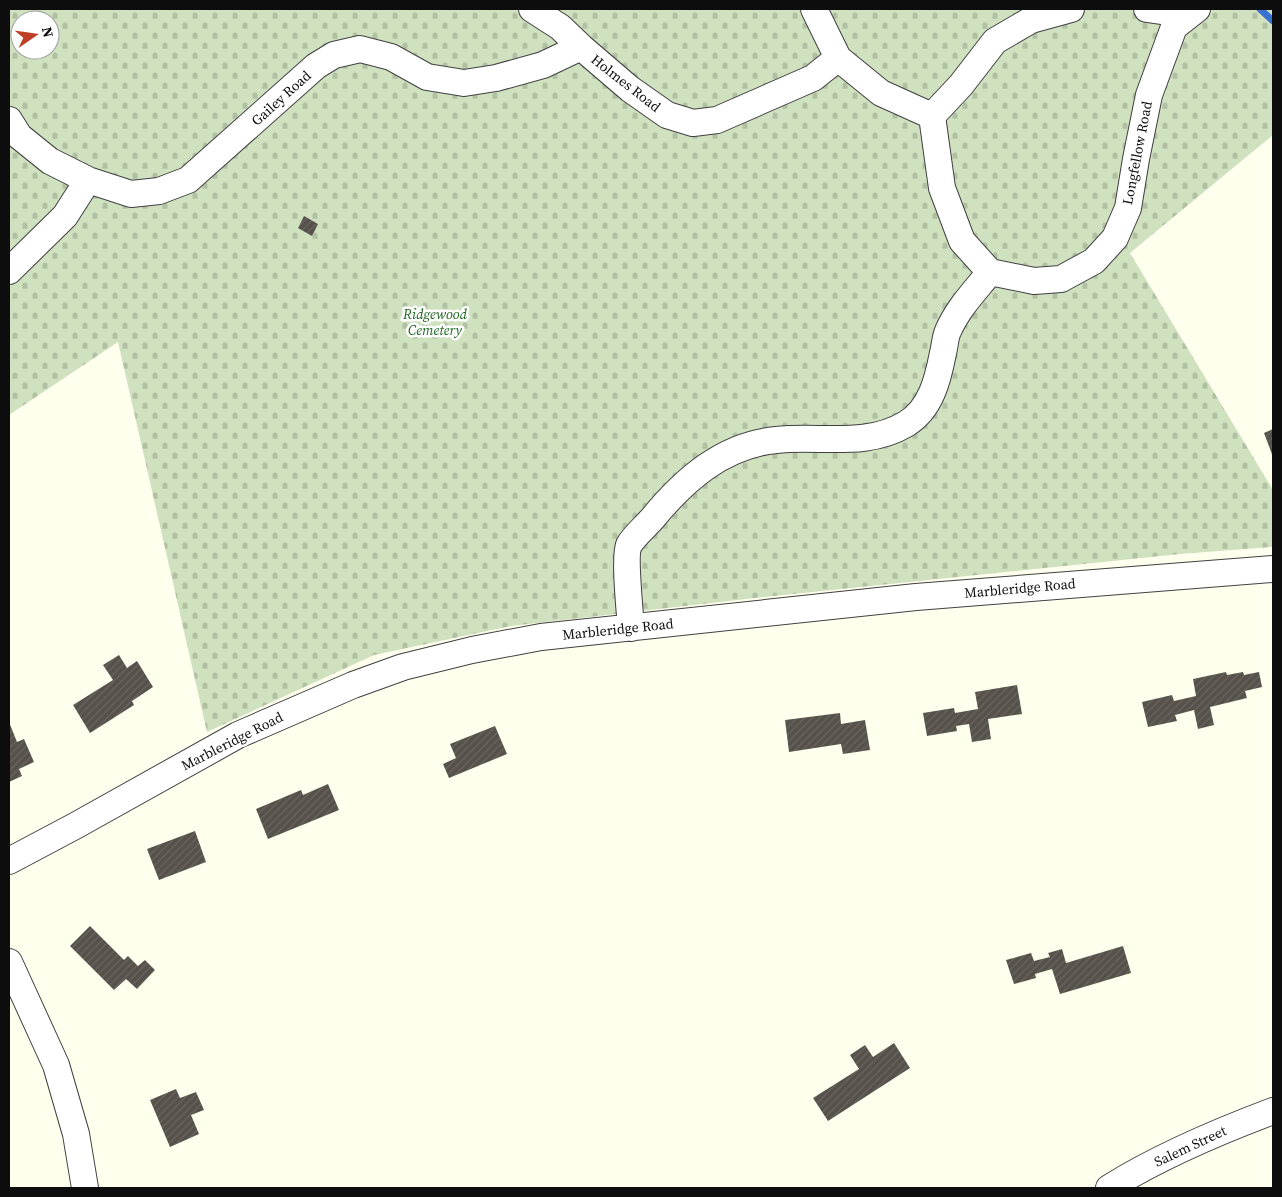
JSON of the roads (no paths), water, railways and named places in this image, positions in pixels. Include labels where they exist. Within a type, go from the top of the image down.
[{"type":"street","name":"Holmes Road","points":[[532,9],[560,26],[580,47],[630,89],[667,115],[693,123],[717,120],[813,78],[838,58]]},
{"type":"street","points":[[814,9],[838,58],[881,93],[932,116]]},
{"type":"street","points":[[932,116],[961,85],[996,41],[1031,20],[1071,9]]},
{"type":"street","points":[[1146,9],[1161,11],[1167,9]]},
{"type":"street","name":"Longfellow Road","points":[[990,272],[1034,282],[1061,279],[1094,261],[1115,238],[1128,208],[1149,95],[1174,27],[1197,9]]},
{"type":"street","name":"Gailey Road","points":[[9,120],[19,136],[50,161],[88,180],[130,194],[159,191],[188,180],[316,66],[334,55],[360,49],[391,57],[427,77],[464,83],[496,78],[543,65],[580,47]]},
{"type":"street","points":[[631,628],[628,590],[628,546],[672,494],[709,463],[741,447],[774,440],[803,438],[853,440],[880,436],[907,424],[928,404],[939,375],[947,332],[960,308],[990,272],[962,241],[942,188],[932,116]]},
{"type":"street","points":[[9,270],[65,216],[88,180]]},
{"type":"street","name":"Marbleridge Road","points":[[9,861],[238,735],[353,685],[403,667],[472,650],[541,637],[916,597],[1273,569]]},
{"type":"street","points":[[9,962],[56,1065],[76,1134],[85,1188]]},
{"type":"street","name":"Salem Street","points":[[1111,1188],[1176,1151],[1273,1111]]},
{"type":"waterway","points":[[1260,9],[1273,21]]},
{"type":"park label","name":"Ridgewood Cemetery","points":[[435,322]]}]
